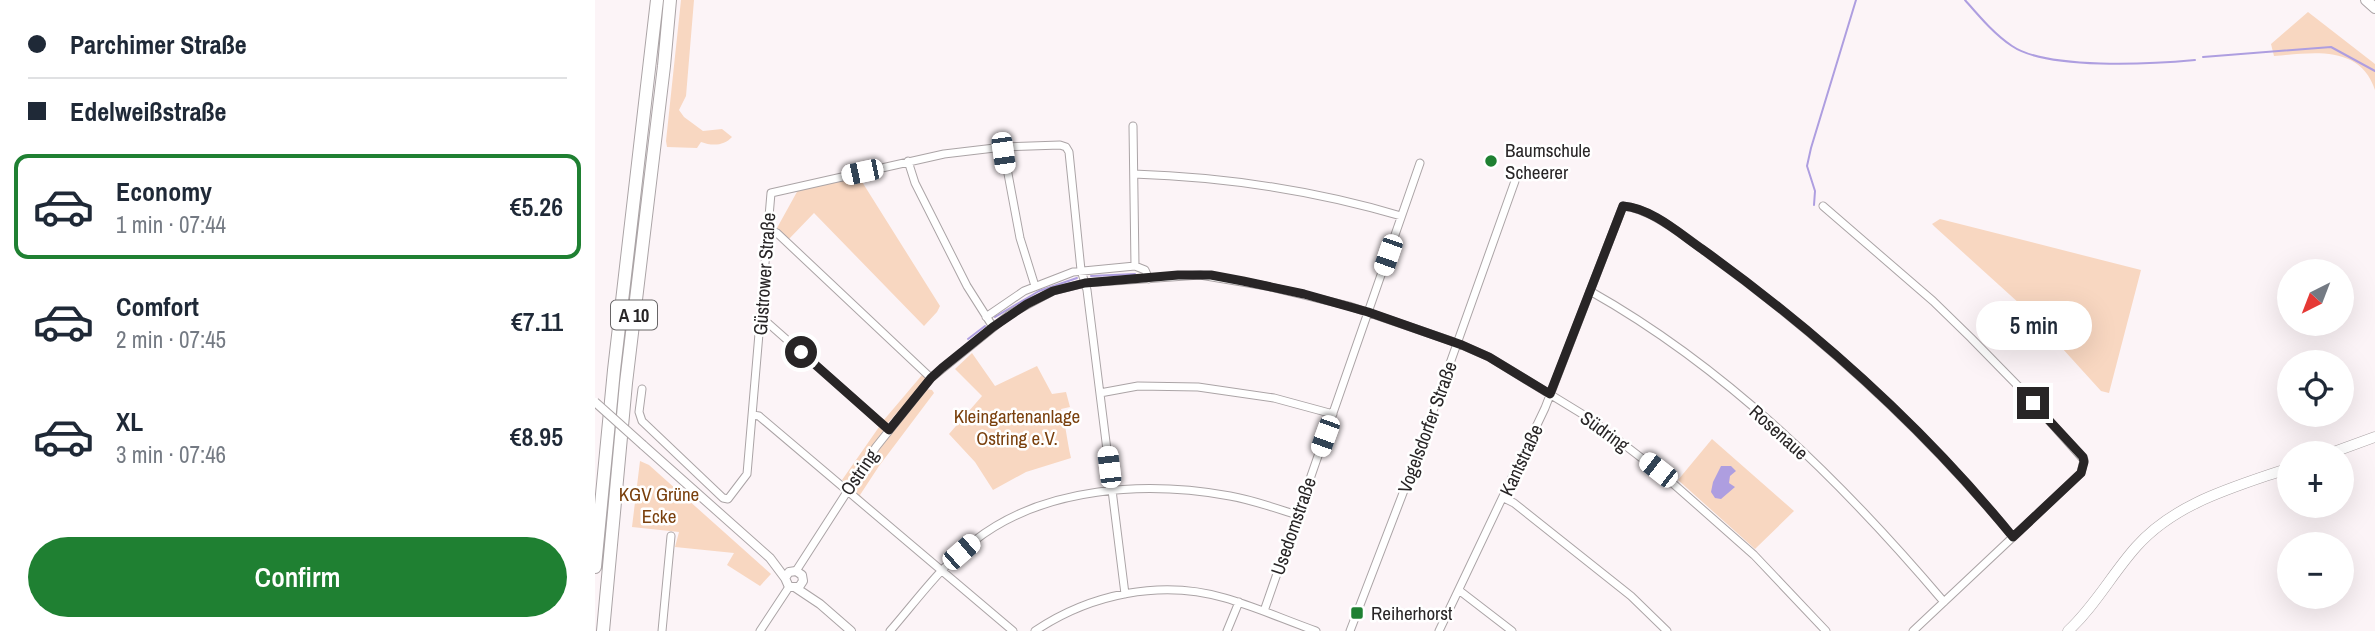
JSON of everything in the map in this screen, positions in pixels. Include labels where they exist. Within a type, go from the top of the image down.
[{"type":"highway","name":"A 10","points":[[595,567],[614,370],[657,0]]},
{"type":"highway","name":"A 10","points":[[603,631],[626,383],[670,0]]},
{"type":"main road","points":[[2366,0],[2375,8]]},
{"type":"main road","points":[[2354,445],[2375,438]]},
{"type":"main road","points":[[2068,631],[2131,553],[2158,527],[2180,511],[2209,496],[2277,472]]},
{"type":"street","points":[[1133,126],[1135,267]]},
{"type":"street","name":"Güstrower Straße","points":[[642,389],[639,412],[642,421],[723,498],[728,499],[746,478],[754,415],[770,195],[773,191],[953,152],[1060,145],[1066,147],[1069,152],[1081,270]]},
{"type":"street","points":[[1003,147],[1020,238],[1035,286]]},
{"type":"street","points":[[908,161],[919,192],[967,286],[993,327]]},
{"type":"street","name":"Usedomstraße","points":[[1264,611],[1420,163]]},
{"type":"street","points":[[1134,174],[1254,183],[1317,194],[1401,216]]},
{"type":"street","name":"Vogelsdorfer Straße","points":[[1350,631],[1515,181]]},
{"type":"street","name":"Kantstraße","points":[[1439,631],[1504,498],[1550,394],[1623,206],[1640,211],[1667,225],[1780,308],[1874,389],[1954,469],[2013,537]]},
{"type":"street","points":[[1823,206],[1933,301],[2016,384],[2084,460],[2081,473],[1913,631]]},
{"type":"street","points":[[768,229],[777,233],[931,378]]},
{"type":"street","points":[[986,317],[1035,286],[1081,270],[1135,267],[1145,270],[1149,279]]},
{"type":"street","points":[[1081,270],[1100,393],[1125,593]]},
{"type":"street","name":"Ostring","points":[[793,573],[889,430],[931,378],[1021,307],[1053,291],[1085,283],[1211,275],[1299,293],[1368,312],[1457,343]]},
{"type":"street","name":"Rosenaue","points":[[1590,291],[1678,349],[1767,420],[1845,493],[1944,602]]},
{"type":"street","points":[[761,321],[769,324],[889,430]]},
{"type":"street","name":"Südring","points":[[1457,343],[1489,357],[1605,429],[1708,512],[1754,555],[1826,631]]},
{"type":"street","points":[[1100,393],[1147,386],[1218,389],[1274,398],[1333,414]]},
{"type":"street","points":[[595,402],[770,558],[803,578],[760,631]]},
{"type":"street","points":[[754,415],[759,416],[1013,631]]},
{"type":"street","points":[[890,631],[942,570],[974,541],[995,526],[1053,502],[1112,492],[1157,489],[1206,493],[1252,501],[1297,515]]},
{"type":"street","points":[[1504,498],[1514,503],[1632,596],[1667,631]]},
{"type":"street","points":[[662,631],[671,536]]},
{"type":"street","points":[[793,573],[796,586],[851,631]]},
{"type":"street","points":[[1035,631],[1071,610],[1102,599],[1125,593],[1151,591],[1185,591],[1214,595],[1315,631]]},
{"type":"street","points":[[1459,591],[1512,631]]},
{"type":"street","points":[[1227,631],[1239,602]]},
{"type":"green space","points":[[681,0],[694,0],[686,96],[679,110],[703,131],[722,129],[732,137],[722,144],[701,142],[697,148],[667,147]]},
{"type":"green space","points":[[2308,12],[2375,64],[2375,90],[2368,75],[2346,58],[2319,53],[2274,56],[2271,44]]},
{"type":"green space","points":[[859,177],[940,306],[924,326],[814,213],[788,240],[777,228],[798,190]]},
{"type":"green space","points":[[1940,219],[2141,270],[2109,393],[2101,391],[2031,314],[1932,224]]},
{"type":"green space","name":"Kleingartenanlage Ostring e.V.","points":[[972,353],[995,386],[1037,366],[1052,394],[1066,392],[1070,407],[1061,409],[1071,458],[1026,472],[993,490],[975,462],[949,434],[982,396],[955,369]]},
{"type":"green space","points":[[922,375],[926,378],[925,381],[887,424],[883,421]]},
{"type":"green space","points":[[926,389],[934,393],[860,495],[871,507],[852,491],[852,486],[892,430]]},
{"type":"green space","points":[[879,427],[883,430],[882,434],[846,483],[842,480]]},
{"type":"green space","points":[[1712,439],[1794,511],[1755,549],[1678,480]]},
{"type":"green space","name":"KGV Grüne Ecke","points":[[640,461],[649,465],[771,574],[760,586],[727,565],[734,553],[675,547],[679,532],[632,527]]},
{"type":"shaded area","points":[[1721,466],[1731,466],[1736,471],[1730,476],[1729,483],[1735,487],[1721,499],[1715,498],[1711,492]]},
{"type":"waterway","points":[[1814,205],[1815,191],[1807,166],[1856,0]]},
{"type":"waterway","points":[[1965,0],[1999,36],[2028,54],[2049,59],[2101,64],[2195,60]]},
{"type":"waterway","points":[[2203,57],[2331,47],[2375,71]]},
{"type":"waterway","points":[[1091,276],[1135,274]]},
{"type":"waterway","points":[[995,317],[1039,291],[1077,278]]},
{"type":"waterway","points":[[968,339],[985,326]]},
{"type":"place","name":"Baumschule Scheerer","points":[[1491,161]]},
{"type":"place","name":"Reiherhorst","points":[[1357,613]]},
{"type":"route","points":[[801,352],[889,430],[942,368],[1010,314],[1053,291],[1094,282],[1211,275],[1304,294],[1368,312],[1489,357],[1550,394],[1623,206],[1640,211],[1667,225],[1780,308],[1874,389],[1954,469],[2013,537],[2081,473],[2084,462],[2083,457],[2033,403]]}]
